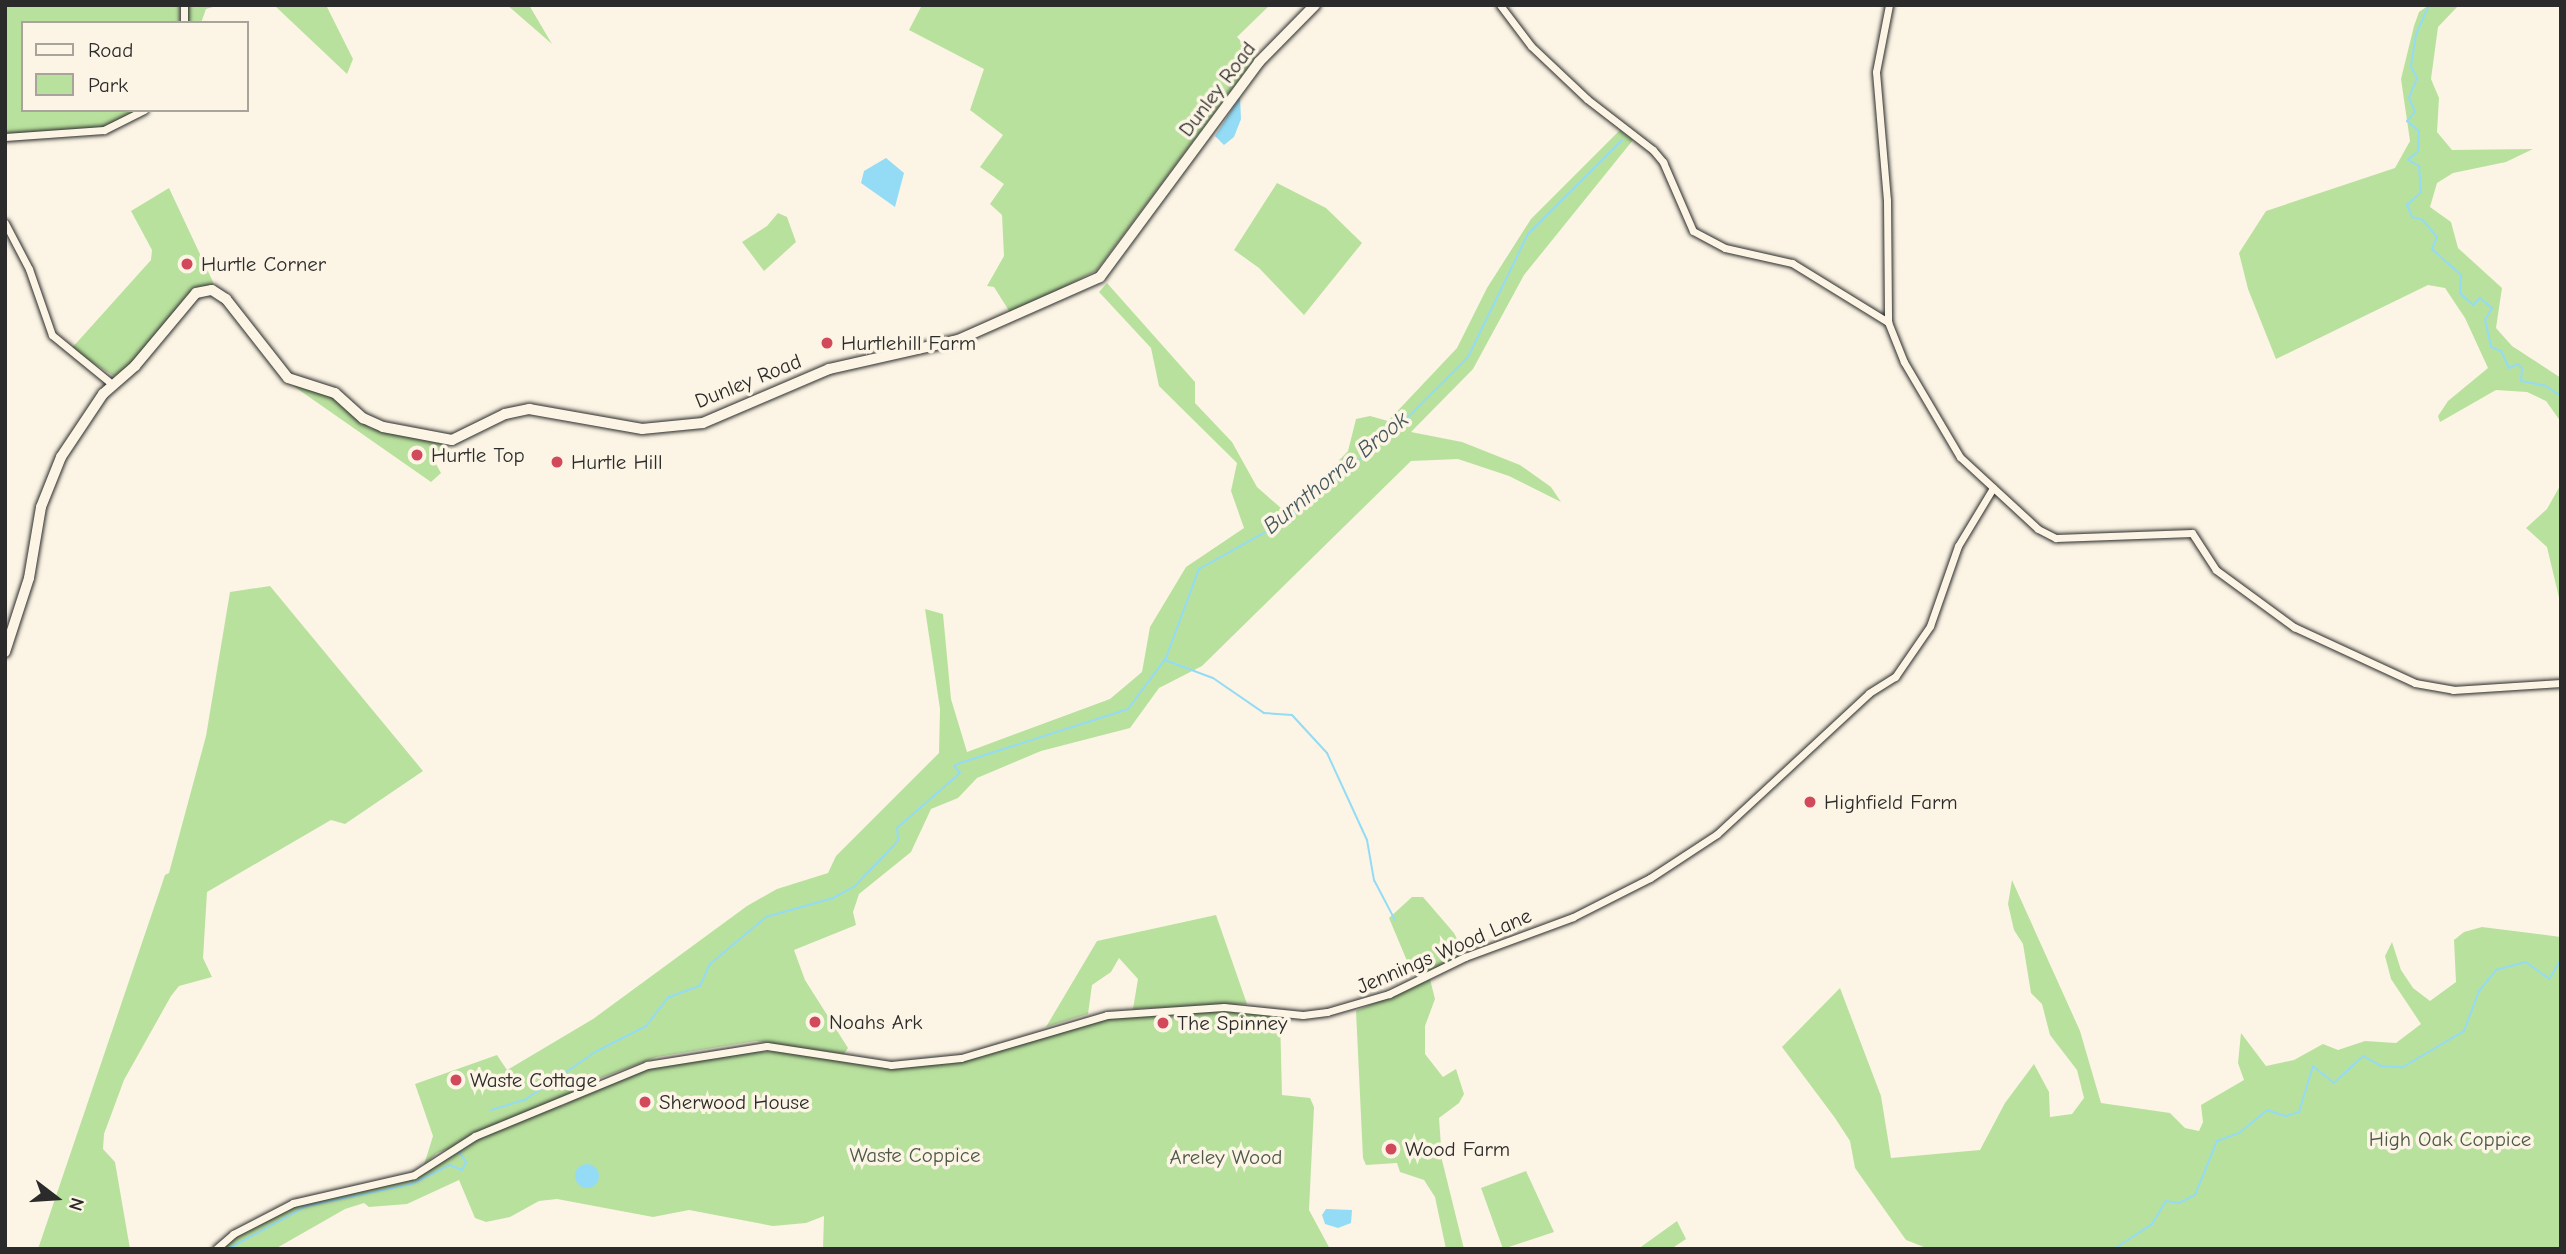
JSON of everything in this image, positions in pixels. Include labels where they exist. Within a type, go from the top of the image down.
[{"type":"street","name":"Dunley Road","points":[[112,384],[135,366],[192,297],[207,289],[239,312],[288,378],[335,393],[363,418],[383,427],[452,440],[505,414],[529,408],[642,429],[703,423],[829,369],[958,340],[1100,277],[1259,62],[1315,5]]},
{"type":"street","points":[[1500,5],[1531,46],[1587,99],[1653,150],[1663,162],[1693,231],[1725,248],[1792,263],[1888,322]]},
{"type":"street","points":[[1889,5],[1876,72],[1887,200],[1888,322],[1948,441],[1993,488],[2038,529],[2056,538],[2192,533],[2216,570],[2294,627],[2414,683],[2453,690],[2561,682]]},
{"type":"street","points":[[5,137],[104,130],[140,112]]},
{"type":"street","points":[[5,223],[29,269],[52,335],[112,384],[89,412],[51,478],[21,609],[5,652]]},
{"type":"street","name":"Jennings Wood Lane","points":[[216,1249],[233,1234],[293,1203],[414,1175],[475,1136],[647,1065],[767,1046],[891,1065],[961,1058],[1107,1014],[1224,1007],[1303,1015],[1327,1012],[1389,994],[1465,957],[1573,917],[1650,878],[1717,834],[1869,693],[1895,677],[1930,626],[1958,546],[1993,488]]},
{"type":"green space","points":[[5,5],[180,5],[180,21],[21,21],[21,112],[135,112],[104,127],[5,134]]},
{"type":"green space","points":[[187,5],[220,5],[206,9],[202,21],[188,21]]},
{"type":"green space","points":[[274,5],[326,5],[353,59],[347,74]]},
{"type":"green space","points":[[507,5],[529,5],[552,44]]},
{"type":"green space","points":[[922,5],[1270,5],[1237,37],[1256,57],[1097,270],[1011,314],[994,287],[987,286],[1004,256],[1002,215],[990,204],[1004,184],[980,167],[1003,135],[970,110],[984,69],[909,30]]},
{"type":"green space","points":[[2429,5],[2459,5],[2438,27],[2431,79],[2439,98],[2437,132],[2452,150],[2533,149],[2506,162],[2453,173],[2437,183],[2430,207],[2451,222],[2458,248],[2502,288],[2496,328],[2512,346],[2561,378],[2561,422],[2546,401],[2527,392],[2496,390],[2440,422],[2438,416],[2448,401],[2488,368],[2465,318],[2445,288],[2428,285],[2276,359],[2248,289],[2239,253],[2266,211],[2395,168],[2410,141],[2401,79],[2419,12]]},
{"type":"green space","points":[[1620,130],[1633,140],[1524,275],[1473,369],[1411,432],[1462,442],[1520,465],[1551,487],[1561,502],[1509,476],[1458,459],[1411,461],[1202,666],[1159,688],[1130,728],[1041,751],[977,778],[958,798],[931,809],[911,852],[859,894],[853,912],[856,925],[794,950],[805,980],[848,1048],[844,1054],[756,1041],[657,1057],[595,1080],[558,1101],[562,1106],[605,1082],[657,1067],[751,1052],[784,1051],[873,1067],[950,1064],[1106,1018],[1222,1009],[1280,1015],[1282,1095],[1310,1098],[1314,1107],[1309,1210],[1330,1249],[823,1249],[824,1216],[806,1223],[773,1226],[689,1210],[653,1217],[557,1199],[539,1201],[510,1217],[486,1222],[475,1218],[459,1180],[407,1204],[369,1207],[364,1203],[345,1209],[275,1249],[219,1249],[236,1235],[294,1205],[409,1181],[423,1173],[454,1147],[437,1153],[424,1165],[433,1136],[415,1084],[497,1055],[507,1070],[593,1019],[747,906],[777,889],[828,873],[836,856],[939,753],[940,709],[925,609],[943,614],[951,699],[967,752],[1110,699],[1142,672],[1150,627],[1186,567],[1244,528],[1231,491],[1237,463],[1159,386],[1151,348],[1099,292],[1107,283],[1195,382],[1195,403],[1232,442],[1257,487],[1281,508],[1302,499],[1348,451],[1356,419],[1370,416],[1388,421],[1457,348],[1487,288],[1531,219]]},
{"type":"green space","points":[[1277,183],[1326,208],[1362,243],[1304,315],[1259,268],[1234,250]]},
{"type":"green space","points":[[169,188],[214,284],[186,296],[138,359],[114,376],[71,349],[151,260],[152,250],[131,211]]},
{"type":"green space","points":[[778,213],[787,217],[796,242],[764,271],[742,242],[767,226]]},
{"type":"green space","points":[[292,385],[334,397],[370,428],[442,444],[436,464],[441,473],[431,482]]},
{"type":"green space","points":[[2561,484],[2561,606],[2547,547],[2526,528],[2547,509]]},
{"type":"green space","points":[[270,586],[423,771],[345,824],[331,820],[207,892],[203,958],[212,977],[179,986],[171,996],[124,1080],[104,1134],[103,1149],[115,1162],[130,1249],[38,1249],[165,875],[169,873],[206,736],[230,592]]},
{"type":"green space","name":"High Oak Coppice","points":[[2012,880],[2080,1031],[2101,1103],[2170,1113],[2185,1128],[2199,1131],[2203,1122],[2201,1105],[2244,1080],[2238,1063],[2241,1033],[2266,1066],[2294,1060],[2323,1044],[2338,1050],[2365,1041],[2396,1043],[2421,1024],[2391,979],[2385,956],[2392,942],[2401,970],[2413,988],[2430,1001],[2456,982],[2454,940],[2464,932],[2482,927],[2561,937],[2561,1249],[1929,1249],[1906,1240],[1855,1168],[1850,1141],[1782,1047],[1840,988],[1881,1096],[1891,1158],[1980,1150],[2005,1103],[2034,1064],[2049,1092],[2050,1117],[2072,1114],[2084,1098],[2077,1070],[2050,1035],[2042,1004],[2031,993],[2023,944],[2014,930],[2008,904]]},
{"type":"green space","points":[[1412,897],[1423,897],[1454,933],[1465,954],[1418,976],[1410,968],[1389,918]]},
{"type":"green space","points":[[1216,915],[1247,1004],[1133,1009],[1138,979],[1119,958],[1111,972],[1092,985],[1088,1014],[1046,1027],[1097,941]]},
{"type":"green space","points":[[1430,979],[1435,999],[1425,1026],[1425,1054],[1443,1077],[1456,1069],[1464,1094],[1459,1103],[1439,1118],[1442,1160],[1464,1249],[1446,1249],[1435,1197],[1424,1180],[1400,1172],[1397,1163],[1366,1165],[1363,1158],[1356,1011]]},
{"type":"green space","points":[[1526,1171],[1554,1232],[1503,1249],[1481,1188]]},
{"type":"green space","points":[[1677,1221],[1686,1239],[1671,1249],[1638,1249]]},
{"type":"water","points":[[1240,97],[1241,119],[1234,137],[1224,145],[1215,136]]},
{"type":"water","points":[[886,158],[904,173],[895,207],[861,183],[864,171]]},
{"type":"water","points":[[587,1164],[596,1167],[599,1176],[596,1185],[587,1188],[578,1185],[575,1176],[578,1167]]},
{"type":"water","points":[[1326,1209],[1352,1210],[1351,1223],[1338,1228],[1325,1224],[1322,1215]]},
{"type":"waterway","points":[[2429,5],[2416,34],[2411,67],[2417,78],[2409,98],[2415,112],[2407,121],[2419,131],[2418,151],[2408,160],[2419,166],[2421,192],[2407,205],[2412,217],[2423,220],[2437,237],[2432,249],[2461,275],[2460,293],[2473,305],[2480,298],[2492,308],[2485,320],[2491,347],[2501,351],[2509,368],[2518,364],[2522,368],[2521,381],[2546,386],[2561,396]]},
{"type":"waterway","name":"Burnthorne Brook","points":[[491,1110],[526,1099],[597,1051],[646,1026],[669,997],[700,986],[710,964],[766,917],[833,898],[854,887],[898,841],[897,828],[960,773],[954,766],[1128,709],[1166,658],[1199,569],[1280,524],[1391,434],[1468,357],[1528,234],[1622,140]]},
{"type":"waterway","points":[[1165,660],[1213,678],[1264,713],[1292,715],[1327,753],[1367,840],[1374,880],[1395,920]]},
{"type":"waterway","points":[[2114,1249],[2152,1224],[2166,1201],[2179,1203],[2195,1195],[2217,1141],[2239,1133],[2267,1110],[2286,1116],[2299,1112],[2313,1066],[2334,1083],[2363,1056],[2381,1066],[2403,1067],[2464,1031],[2479,991],[2496,970],[2526,962],[2549,979],[2561,960]]},
{"type":"waterway","name":"Burnthorne Brook","points":[[228,1249],[307,1206],[412,1184],[450,1165],[462,1170],[466,1162],[458,1150]]},
{"type":"place","name":"Hurtle Corner","points":[[187,264]]},
{"type":"place","name":"Hurtlehill Farm","points":[[827,343]]},
{"type":"place","name":"Hurtle Top","points":[[417,455]]},
{"type":"place","name":"Hurtle Hill","points":[[557,462]]},
{"type":"place","name":"Highfield Farm","points":[[1810,802]]},
{"type":"place","name":"Noahs Ark","points":[[815,1022]]},
{"type":"place","name":"The Spinney","points":[[1163,1023]]},
{"type":"place","name":"Waste Cottage","points":[[456,1080]]},
{"type":"place","name":"Sherwood House","points":[[645,1102]]},
{"type":"place","name":"Wood Farm","points":[[1391,1149]]},
{"type":"park label","name":"Waste Coppice","points":[[915,1155]]},
{"type":"park label","name":"Areley Wood","points":[[1226,1157]]}]
